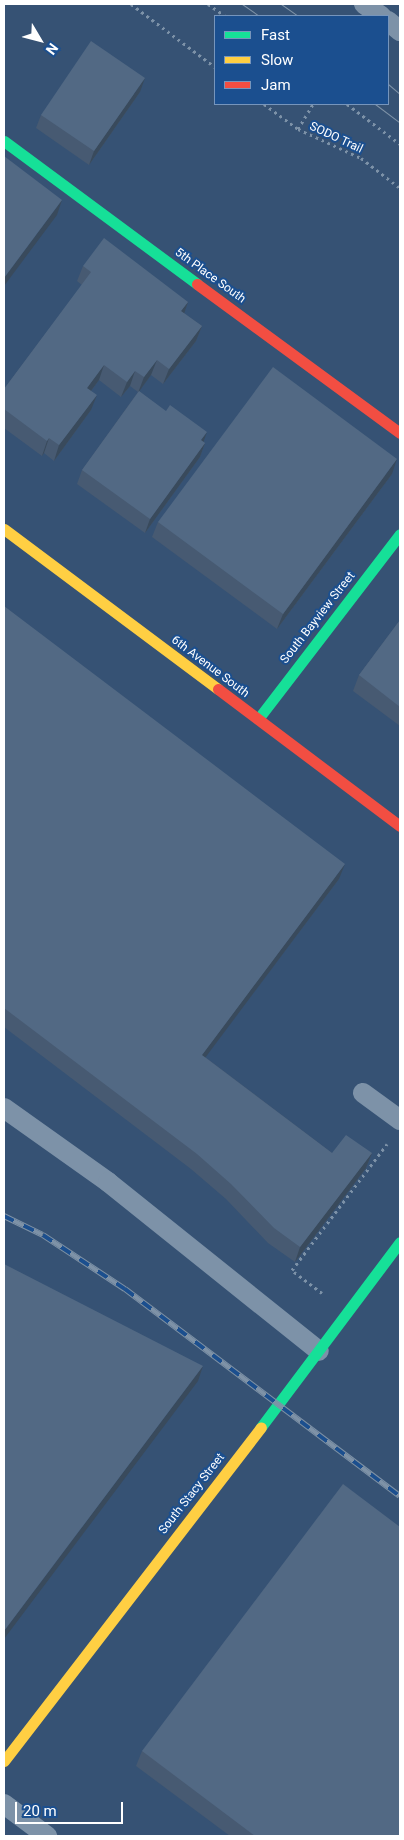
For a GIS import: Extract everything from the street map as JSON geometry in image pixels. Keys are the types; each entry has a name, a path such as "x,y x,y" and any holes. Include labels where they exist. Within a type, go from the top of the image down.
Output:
{"street":[{"name":"5th Place South","path":"4,141 400,433"},
{"name":"6th Avenue South","path":"4,529 400,826"},
{"name":"South Bayview Street","path":"258,719 400,534"},
{"name":"South Stacy Street","path":"4,1761 319,1351 400,1242"}],"lane":[{"path":"364,4 380,15"},
{"path":"389,23 400,31"},
{"path":"364,1093 396,1129"},
{"path":"4,1108 108,1182 319,1351"},
{"path":"4,1804 47,1836"}],"path":[{"path":"131,4 214,66"},
{"path":"208,4 224,15"},
{"name":"SODO Trail","path":"265,105 298,129 361,158 400,188"},
{"path":"298,129 312,105"},
{"path":"348,105 400,144"},
{"path":"322,1293 292,1270 396,1129"}],"building":[{"path":"91,41 145,78 94,151 41,115"},
{"path":"4,156 62,200 4,278"},
{"path":"104,238 188,302 181,311 202,326 169,369 157,360 144,377 135,371 127,382 104,365 87,388 97,395 59,445 49,438 47,441 4,409 4,389 91,272 83,266"},
{"path":"273,367 397,459 283,614 158,522"},
{"path":"139,391 166,411 170,405 207,432 201,440 205,443 150,519 82,470"},
{"path":"4,606 345,864 202,1055 332,1153 346,1135 372,1153 300,1247 274,1228 231,1184 197,1154 4,1008"},
{"path":"400,620 400,707 359,675"},
{"path":"4,1264 203,1366 4,1631"},
{"path":"343,1484 400,1527 400,1836 255,1836 142,1751"}],"tram line":[{"path":"242,4 258,15"},
{"path":"281,4 297,15"},
{"path":"389,85 400,94"},
{"path":"376,105 400,123"}],"railway":[{"path":"4,1216 43,1235 125,1289 400,1496"}],"traffic: fast":[{"path":"4,141 197,284"},
{"path":"258,719 400,534"},
{"path":"261,1427 400,1242"}],"traffic: slow":[{"path":"4,529 218,689"},
{"path":"4,1761 261,1427"}],"traffic: jam":[{"path":"197,284 400,433"},
{"path":"218,689 400,826"}]}
